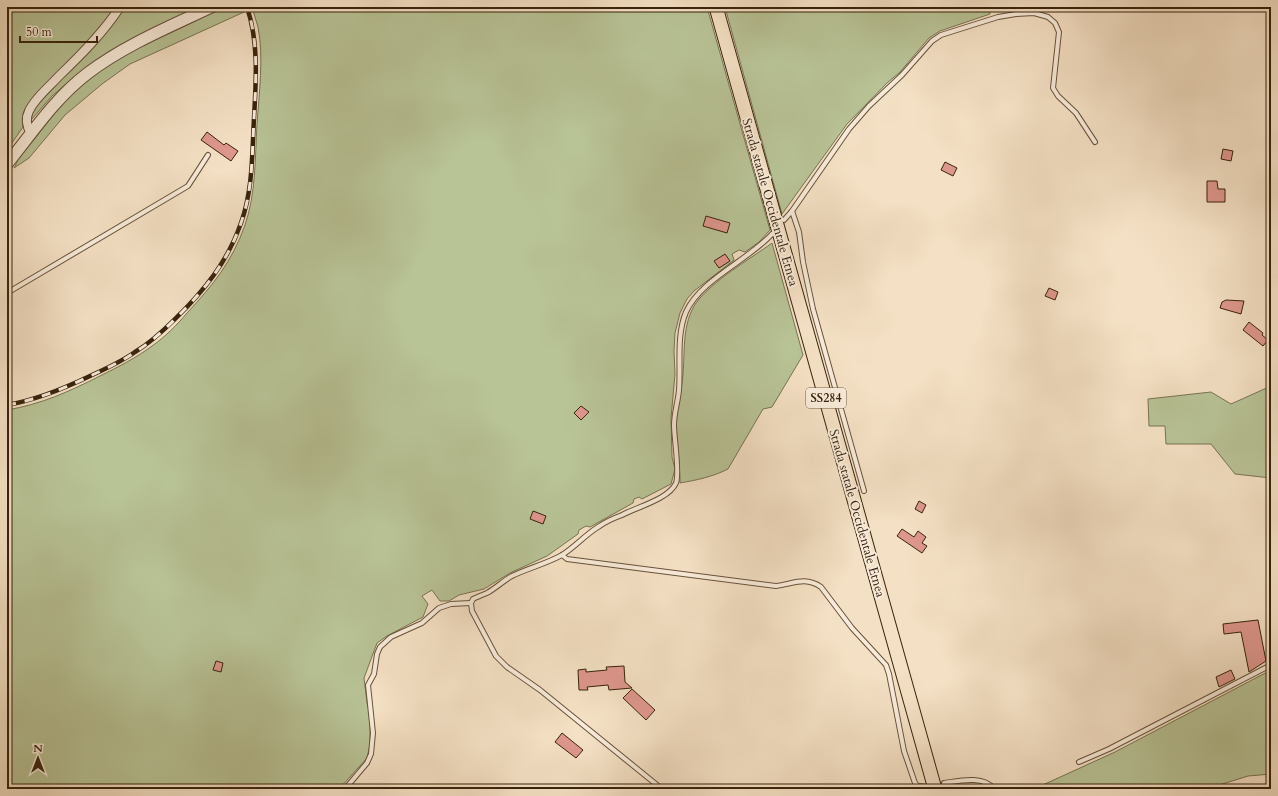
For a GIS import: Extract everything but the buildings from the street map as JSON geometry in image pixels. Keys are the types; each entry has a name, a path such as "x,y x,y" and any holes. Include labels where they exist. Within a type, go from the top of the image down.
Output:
{"main road":[{"name":"Strada statale Occidentale Etnea","path":"716,7 936,786"}],"street":[{"path":"31,134 26,125 28,112 35,101 86,49 120,7"},
{"path":"7,164 55,103 87,74 120,51 211,7"}],"lane":[{"path":"784,220 792,212 849,129 869,106 902,75 932,41 941,35 998,17 1034,13 1048,17 1055,23 1059,32 1053,88 1058,96 1076,113 1095,142"},
{"path":"7,293 188,186 208,155"},
{"path":"792,212 799,232 803,262 813,309 864,491"},
{"path":"662,789 496,656 472,611 471,603 473,598 487,593 512,576 562,555 599,526 625,513 649,504 672,488 676,482 677,469 674,413 679,386 680,338 682,324 687,311 694,299 705,287 764,242 773,233"},
{"path":"562,555 567,560 776,586 806,581 814,583 821,587 852,628 886,665 904,751 915,783 918,786 936,786 972,780 991,785 994,789"},
{"path":"345,789 367,763 370,754 373,733 368,685 376,668 377,654 380,647 391,637 422,623 440,608 451,604 471,603"},
{"path":"1079,762 1109,749 1271,665"}],"green space":[{"path":"7,7 117,7 84,45 34,98 25,112 23,127 7,150"},
{"path":"125,7 200,7 117,48 97,60 52,96 31,120 31,114 38,104 110,28"},
{"path":"226,7 242,7 244,12 130,64 102,84 65,115 29,158 14,168 18,160 74,90 105,67 142,46"},
{"path":"252,7 707,7 770,230 759,242 745,252 739,250 732,254 734,260 694,291 687,299 680,313 675,333 674,351 675,374 671,418 672,457 675,469 671,484 642,499 639,497 634,499 633,503 590,527 586,526 579,530 578,534 547,556 510,573 484,589 459,595 449,601 440,601 432,590 422,596 428,604 423,617 377,643 364,678 367,703 370,713 370,744 367,758 339,789 7,789 7,410 43,401 66,392 113,369 146,350 171,331 205,293 228,262 245,225 249,213 253,188 260,88 261,50 258,27"},
{"path":"725,7 989,7 990,14 940,31 929,38 900,72 887,83 847,124 782,214"},
{"path":"772,243 803,355 772,407 763,409 728,469 704,478 680,483 676,419 682,380 684,347 688,320 696,303 703,295 721,279"},
{"path":"1271,386 1271,478 1235,474 1211,444 1166,444 1165,426 1149,426 1148,399 1211,392 1231,404"},
{"path":"1271,670 1271,774 1248,776 1216,786 1197,789 1034,789 1115,752"}],"railway":[{"path":"7,405 49,394 113,365 141,348 161,332 196,298 222,263 236,237 245,210 250,185 256,62 251,21 247,7"}]}
